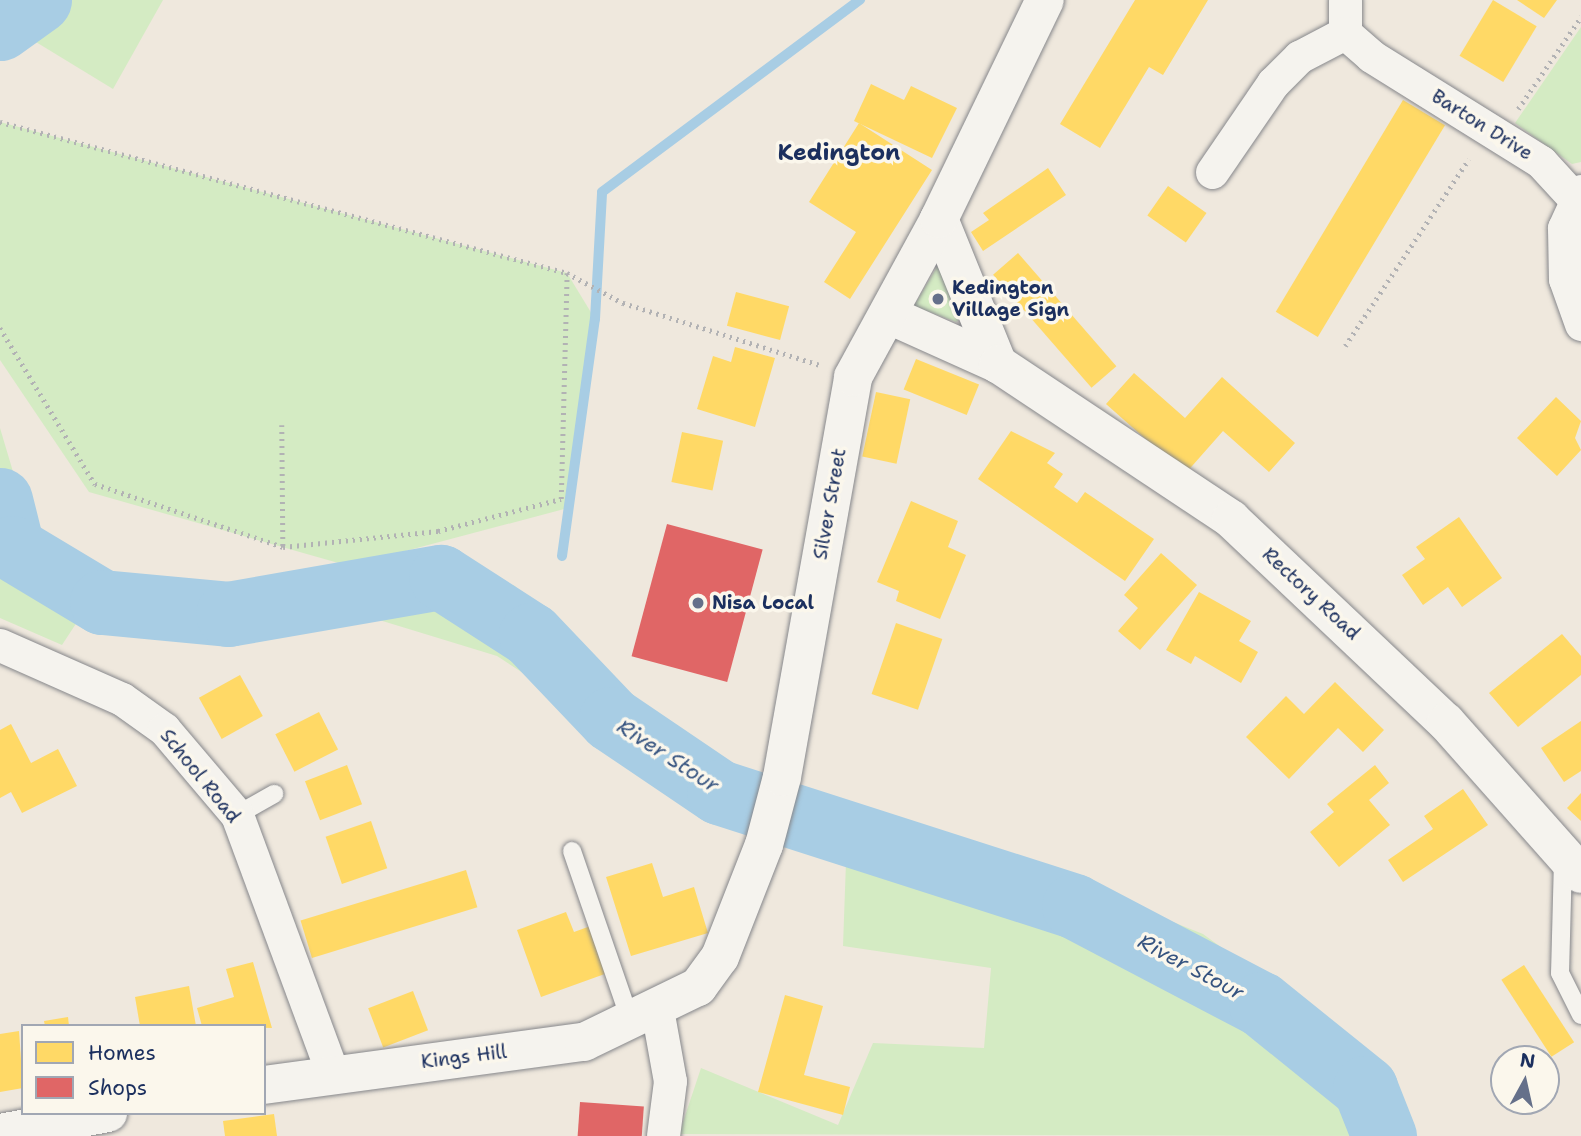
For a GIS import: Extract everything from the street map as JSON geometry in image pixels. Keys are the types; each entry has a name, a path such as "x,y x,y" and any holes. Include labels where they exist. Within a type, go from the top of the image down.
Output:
{"street":[{"name":"Silver Street","path":"644,1015 698,987 720,957 764,845 782,778 853,377 939,219 1045,0"},
{"path":"1212,172 1273,83 1299,57 1345,33 1345,0"},
{"name":"Barton Drive","path":"1345,33 1541,162 1578,195 1564,229 1565,279 1581,324"},
{"path":"939,219 998,365"},
{"name":"Rectory Road","path":"889,315 998,365 1231,519 1446,722 1572,864"},
{"name":"School Road","path":"0,645 122,699 164,729 237,815 332,1072"},
{"path":"644,1015 670,1081 663,1136"},
{"name":"Kings Hill","path":"266,1085 332,1072 584,1042 644,1015"},
{"path":"0,1133 97,1115"}],"lane":[{"path":"237,815 274,794"},
{"path":"572,851 644,1015"},
{"path":"1572,864 1560,973 1581,1015"}],"path":[{"path":"1345,346 1494,132 1581,17"},
{"path":"0,122 567,273 623,303 853,377"},
{"path":"0,328 95,484 283,547 438,531 561,499 567,273"},
{"path":"282,425 283,547"}],"green space":[{"path":"61,0 163,0 113,89 31,39"},
{"path":"1581,27 1581,162 1572,164 1515,123"},
{"path":"0,122 567,273 595,319 568,508 349,566 89,492 0,360"},
{"path":"938,265 960,319 956,322 914,306"},
{"path":"0,428 28,522 73,566 130,588 225,596 384,564 447,563 515,586 599,685 759,782 753,823 497,656 376,619 250,635 81,616 62,645 0,618"},
{"path":"795,792 830,811 1078,884 1203,934 1302,1006 1377,1094 1400,1136 679,1134 701,1068 838,1125 873,1043 984,1048 991,968 843,946 846,862 782,842"}],"building: Homes":[{"path":"1135,0 1208,0 1163,75 1149,67 1100,148 1060,124"},
{"path":"1493,0 1537,26 1503,82 1460,56"},
{"path":"1517,0 1557,0 1544,18"},
{"path":"871,84 904,100 911,86 957,108 932,158 854,121"},
{"path":"1403,100 1445,125 1318,337 1276,312"},
{"path":"859,123 932,170 850,299 824,282 856,232 809,202"},
{"path":"1048,168 1066,195 983,251 971,232 989,220 983,213"},
{"path":"1168,186 1207,213 1186,242 1147,215"},
{"path":"1018,253 1116,366 1092,388 993,275"},
{"path":"736,292 789,306 780,340 727,326"},
{"path":"735,347 775,358 755,427 697,409 713,356 731,362"},
{"path":"916,359 979,384 967,415 904,390"},
{"path":"1134,373 1185,418 1222,377 1295,443 1269,472 1223,431 1185,474 1106,404"},
{"path":"876,392 910,399 897,464 862,457"},
{"path":"1556,397 1581,421 1575,438 1581,450 1557,476 1517,438"},
{"path":"1011,431 1055,453 1047,463 1063,474 1054,487 1077,503 1085,492 1154,539 1125,581 978,479"},
{"path":"682,432 723,441 712,491 671,482"},
{"path":"911,501 958,521 948,547 966,555 940,619 896,601 899,591 877,582"},
{"path":"1459,517 1502,578 1462,607 1448,587 1423,605 1402,575 1425,559 1416,547"},
{"path":"1161,553 1197,585 1140,650 1118,631 1138,608 1124,595"},
{"path":"1199,592 1251,621 1239,641 1258,652 1241,683 1195,656 1191,664 1166,650"},
{"path":"896,623 942,639 918,710 872,694"},
{"path":"1562,634 1581,656 1581,675 1518,727 1489,693"},
{"path":"240,675 263,716 222,739 199,698"},
{"path":"1335,682 1384,730 1363,752 1338,728 1289,779 1246,737 1286,696 1304,714"},
{"path":"319,712 338,749 294,772 275,734"},
{"path":"1581,721 1581,771 1564,782 1541,748"},
{"path":"11,724 31,763 58,749 77,786 22,813 11,792 0,798 0,730"},
{"path":"347,765 362,804 320,820 305,781"},
{"path":"1375,765 1389,783 1369,800 1390,825 1339,867 1310,832 1334,812 1327,804"},
{"path":"1463,789 1488,825 1403,882 1388,860 1433,829 1424,816"},
{"path":"1581,793 1581,821 1567,808"},
{"path":"371,821 387,868 342,884 326,837"},
{"path":"652,863 663,897 694,887 708,933 631,956 606,877"},
{"path":"466,870 477,907 312,958 301,921"},
{"path":"566,912 574,932 596,924 613,971 541,997 517,930"},
{"path":"253,962 272,1028 266,1028 266,1024 201,1024 197,1008 234,997 226,969"},
{"path":"1524,965 1574,1042 1560,1051 1560,1045 1544,1045 1501,980"},
{"path":"189,986 196,1024 140,1024 135,997"},
{"path":"413,991 428,1030 383,1047 368,1008"},
{"path":"785,995 823,1006 804,1075 850,1087 843,1115 758,1092"},
{"path":"68,1017 69,1024 45,1024 44,1021"},
{"path":"19,1031 21,1088 0,1092 0,1034"},
{"path":"274,1114 277,1136 225,1136 223,1121"}],"building: Shops":[{"name":"Nisa Local","path":"667,524 763,550 727,682 632,656"},
{"path":"580,1102 644,1106 642,1136 578,1136"}],"waterway":[{"name":"River Stour","path":"0,28 39,0"},
{"path":"562,556 595,319 602,192 860,0"},
{"name":"River Stour","path":"0,500 12,548 102,602 228,614 441,577 531,635 611,719 719,792 1074,906 1261,1004 1365,1088 1384,1136"}],"place":[{"name":"Kedington Village Sign","path":"938,299"},
{"name":"Nisa Local","path":"698,603"}],"district":[{"name":"Kedington","path":"839,152"}]}
